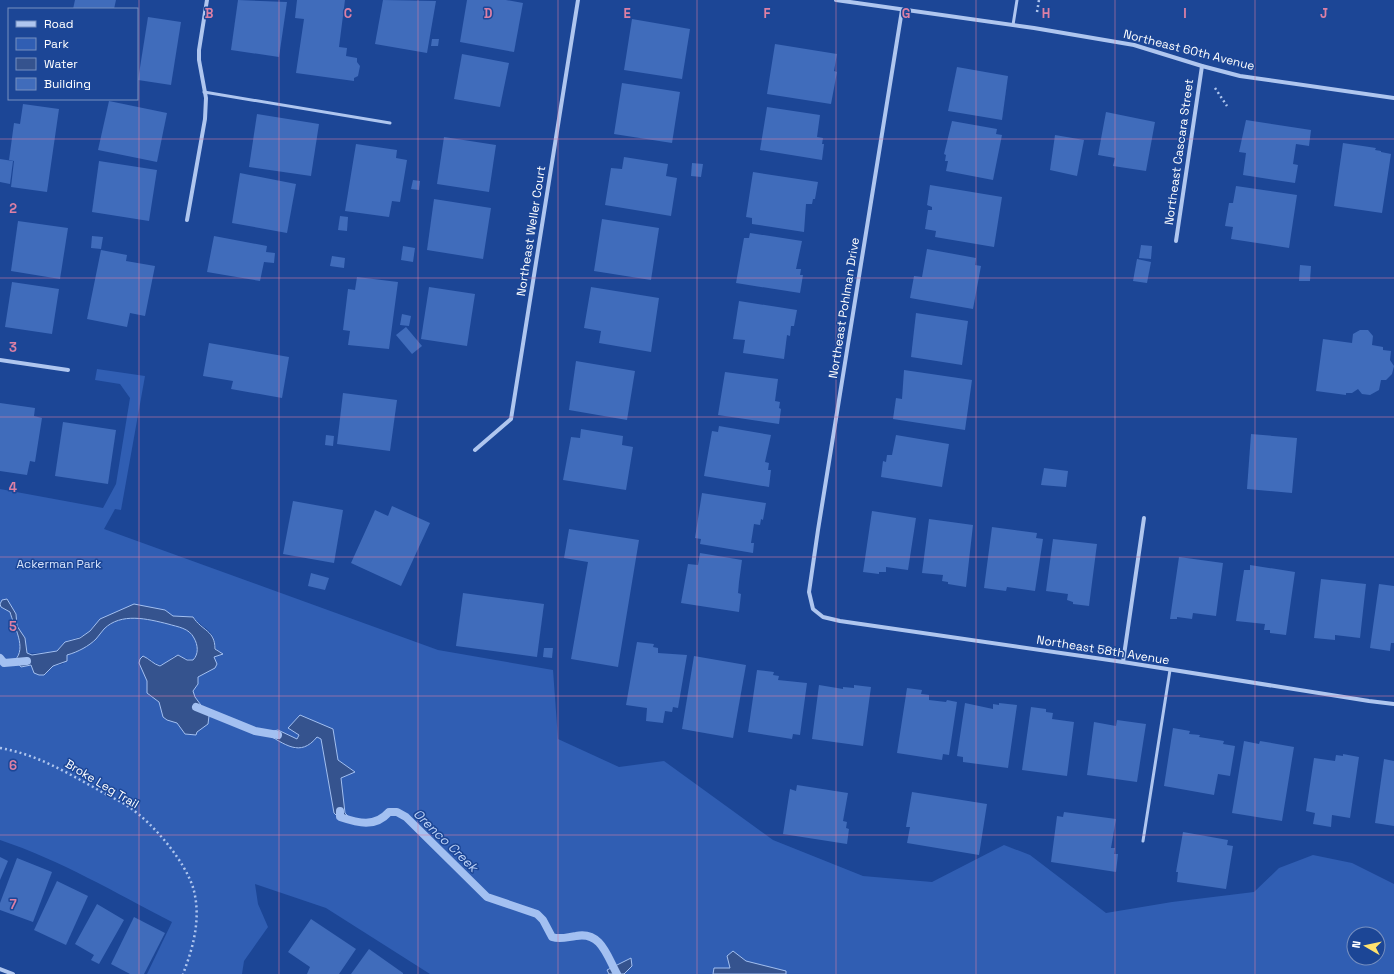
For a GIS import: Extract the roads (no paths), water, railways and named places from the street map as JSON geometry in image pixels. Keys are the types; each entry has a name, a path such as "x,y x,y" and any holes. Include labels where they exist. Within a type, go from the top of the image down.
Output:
{"street":[{"path":"187,220 205,119 206,98 199,50 207,0"},
{"name":"Northeast Weller Court","path":"475,450 511,420 578,0"},
{"name":"Northeast 60th Avenue","path":"836,0 1013,25 1134,45 1240,76 1394,98"},
{"name":"Northeast Pohlman Drive","path":"813,609 809,592 811,577 902,10"},
{"name":"Northeast Cascara Street","path":"1176,241 1202,66"},
{"path":"0,360 68,370"},
{"path":"1123,662 1144,518"},
{"name":"Northeast 58th Avenue","path":"813,609 823,617 840,621 1123,662 1394,704"},
{"path":"0,969 13,974"}],"lane":[{"path":"1013,25 1017,0"},
{"path":"204,92 390,123"},
{"path":"1142,841 1170,670"}],"water":[{"path":"7,599 16,614 17,626 25,638 27,653 32,655 57,651 65,642 80,638 90,631 100,619 134,604 165,610 173,616 193,617 213,638 215,649 223,654 214,657 217,664 215,668 198,677 198,684 193,691 195,697 209,716 208,724 197,732 196,735 185,734 177,723 163,717 159,702 147,693 147,681 139,663 143,656 160,666 178,655 187,660 193,660 197,652 196,644 192,635 186,630 152,620 135,618 118,620 104,629 96,639 87,646 67,655 67,661 53,666 44,675 39,675 34,673 31,665 21,667 15,660 20,650 20,643 10,612 1,607 0,604 2,600"},
{"path":"300,715 333,729 338,760 355,772 341,778 345,813 348,816 341,820 334,813 321,739 317,737 305,747 298,748 286,745 265,733 278,730 297,739 299,735 288,728"},
{"path":"733,951 746,961 786,971 786,974 713,974 714,968 730,968 727,956"},
{"path":"631,958 632,966 624,974 609,974 607,970"}],"waterway":[{"name":"Orenco Creek","path":"0,658 4,663 27,661"},
{"name":"Orenco Creek","path":"196,707 255,731 278,735"},
{"name":"Orenco Creek","path":"340,811 340,817 366,823 378,820 389,812 397,812 406,817 487,897 537,914 543,920 552,937 561,938 585,935 592,937 602,946 617,974"}],"park label":[{"name":"Ackerman Park","path":"59,564"}]}
